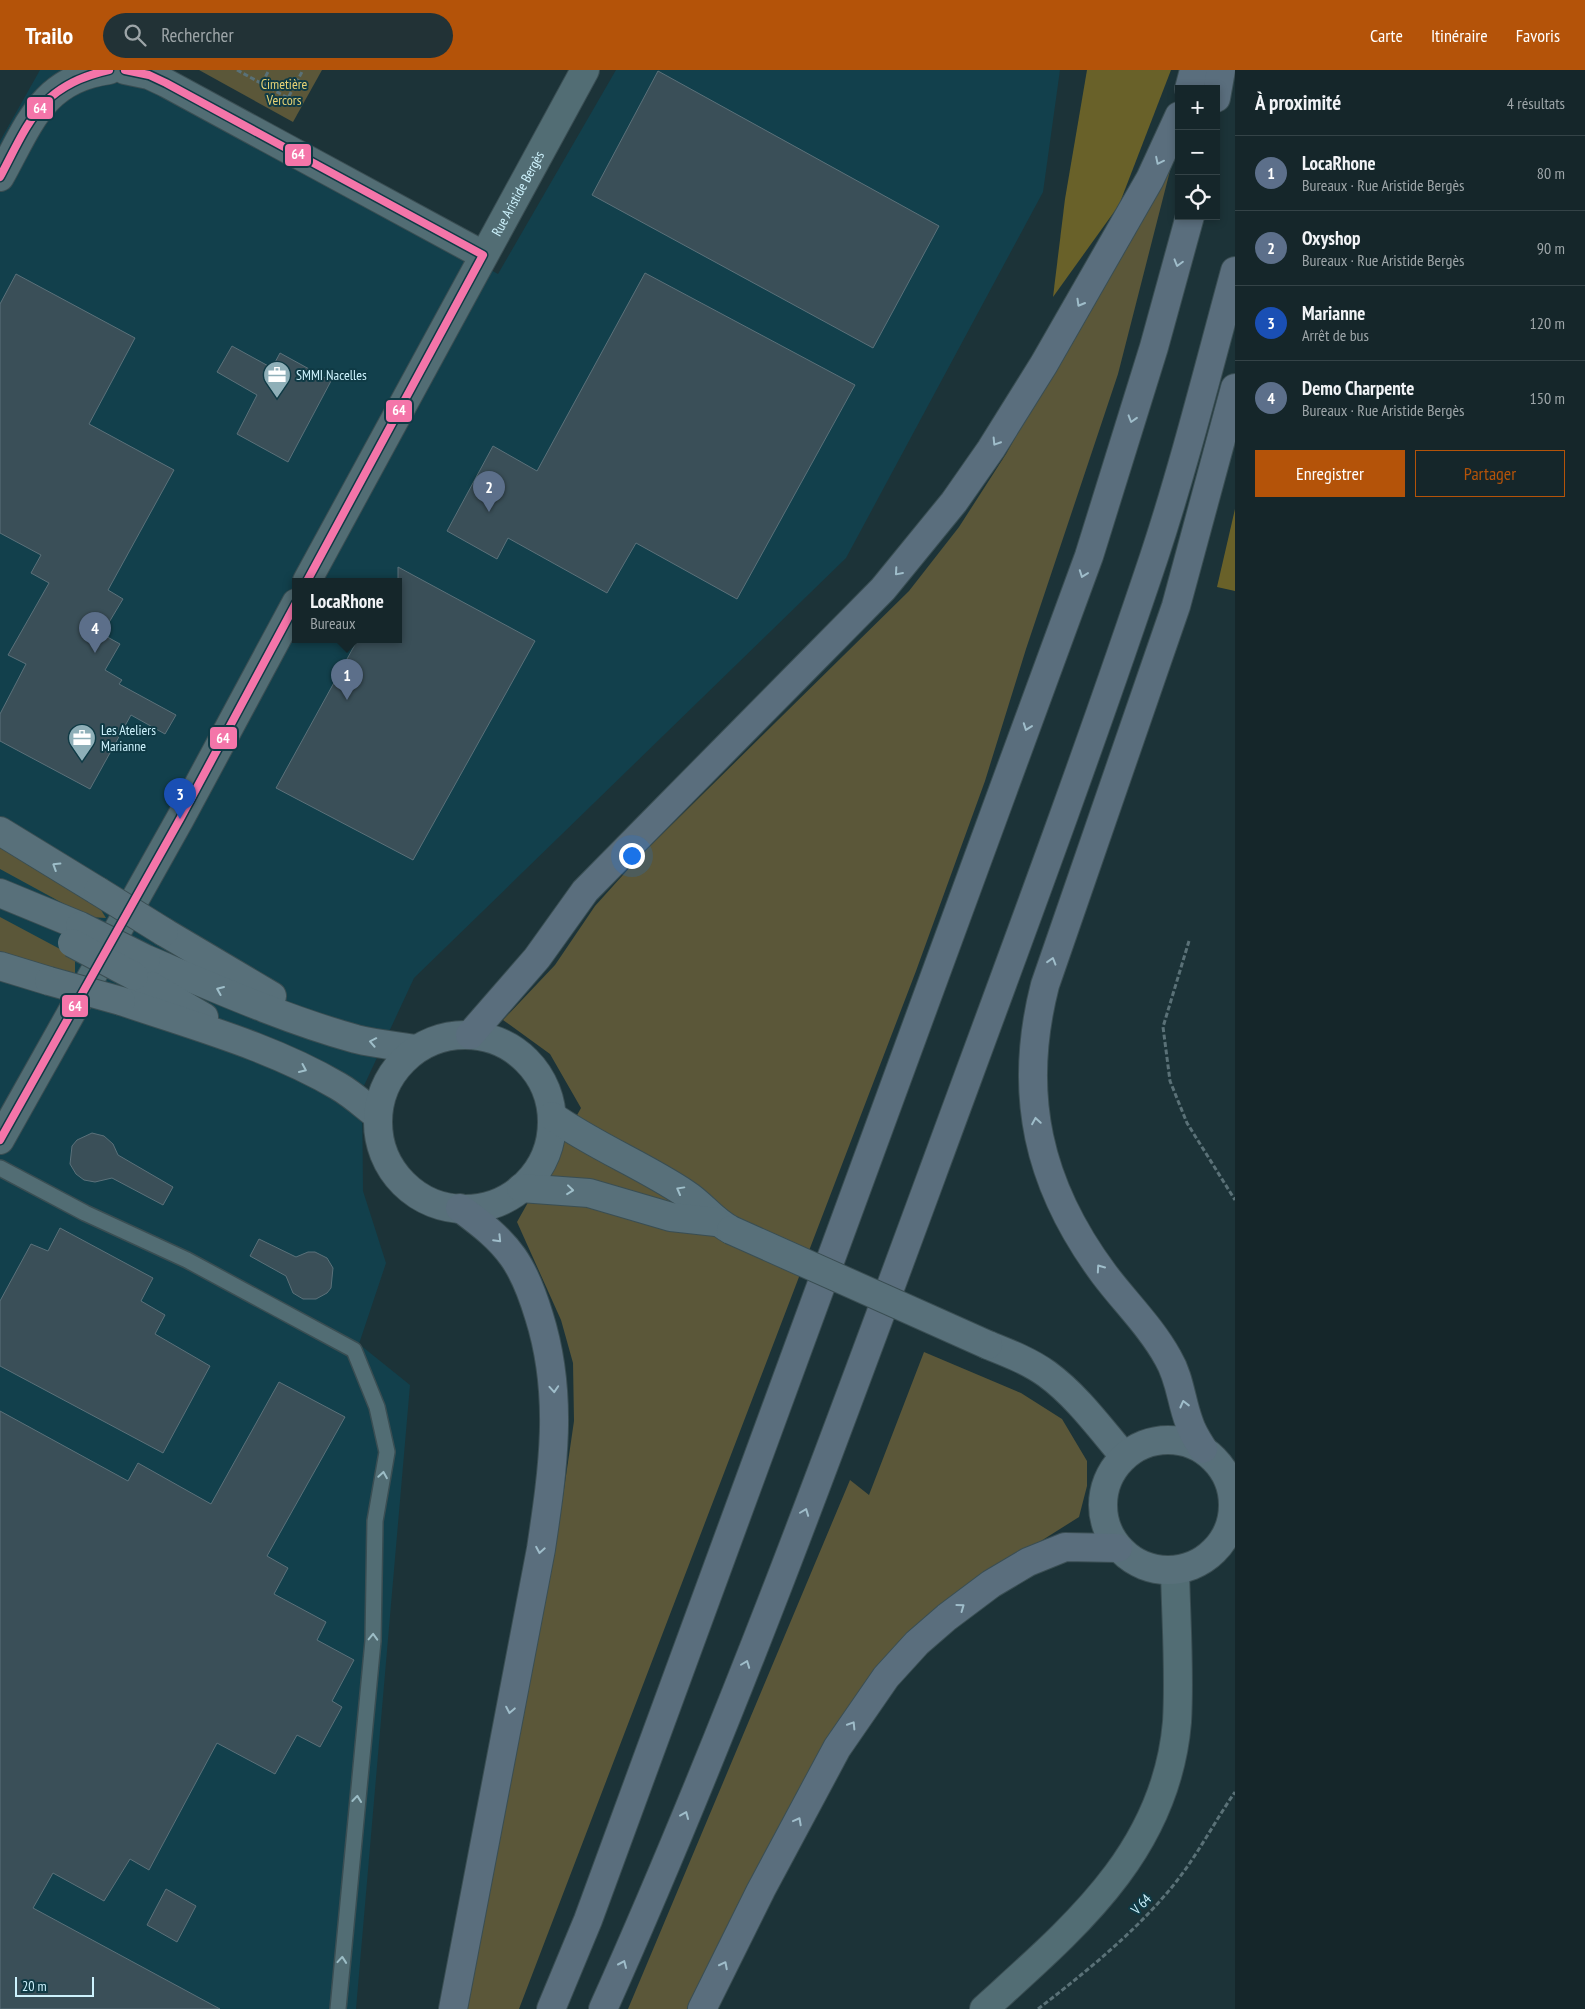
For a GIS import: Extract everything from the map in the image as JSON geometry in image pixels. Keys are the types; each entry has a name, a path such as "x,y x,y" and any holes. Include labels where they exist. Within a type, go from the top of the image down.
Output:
{"highway":[{"path":"1190,85 1194,70"},
{"path":"1218,85 1221,70"},
{"path":"470,1035 537,958 585,891 883,589 938,524 991,449 1044,364 1150,179 1175,125"},
{"path":"551,2009 592,1910 1089,556 1152,356 1189,220"},
{"path":"603,2009 705,1768 841,1421 975,1057 1154,555 1198,406 1235,270"},
{"path":"1202,1449 1189,1423 1179,1381 1168,1358 1153,1335 1104,1274 1062,1208 1041,1148 1034,1104 1032,1059 1038,1014 1045,985 1176,606 1235,388"},
{"path":"453,2009 541,1549 551,1484 555,1436 552,1364 535,1302 514,1258 494,1235 460,1208"},
{"path":"702,2009 837,1748 886,1677 917,1643 947,1617 992,1584 1028,1562 1064,1547 1118,1548"}],"main road":[{"path":"0,831 164,932 331,1031"},
{"path":"0,894 140,967 259,1049"},
{"path":"0,966 121,1001 259,1049 339,1086 378,1116"},
{"path":"140,967 231,994 331,1031 358,1039 416,1049"},
{"path":"470,1035 500,1042 526,1060 544,1086 552,1116 552,1130 545,1156 535,1173 522,1188 493,1204 460,1208 431,1202 405,1185 387,1160 378,1131 378,1116 383,1090 389,1078 416,1049 442,1038 470,1035"},
{"path":"552,1116 578,1135 688,1194 724,1226"},
{"path":"522,1188 589,1193 671,1217 724,1226 1029,1363 1047,1374 1086,1410 1124,1456"},
{"path":"1162,1440 1183,1442 1202,1449 1213,1458 1229,1480 1233,1493 1232,1520 1221,1545 1200,1563 1175,1570 1159,1570 1144,1566 1130,1558 1118,1548 1109,1534 1104,1518 1103,1501 1106,1484 1113,1469 1124,1456 1148,1443 1162,1440"}],"street":[{"path":"0,177 30,122 53,92 76,77 108,70"},
{"path":"125,70 149,75 166,83 483,255"},
{"name":"Rue Aristide Bergès","path":"310,578 483,255 585,70"},
{"path":"0,1140 180,819 292,610"},
{"path":"984,2009 1079,1922 1133,1854 1149,1822 1164,1787 1177,1722 1175,1570"}],"lane":[{"path":"0,1168 85,1213 187,1260 354,1350 377,1407 387,1452 375,1521 373,1641 338,2009"}],"path":[{"path":"238,70 288,98 303,70"},
{"path":"262,84 269,70"},
{"path":"1189,941 1163,1027 1170,1081 1187,1123 1235,1200"},
{"name":"V 64","path":"1038,2009 1096,1964 1150,1911 1176,1881 1235,1792"}],"shaded area":[{"path":"40,70 129,70 498,274 616,70 1060,70 1043,192 846,558 414,978 362,1090 363,1191 386,1263 359,1344 410,1385 356,2009 0,2009 0,141"},
{"path":"1087,70 1171,70 1119,205 1053,297 1065,199"},
{"path":"1235,509 1235,591 1217,587"}],"green space":[{"name":"Cimetière Vercors","path":"199,70 322,70 293,122"},
{"path":"1173,159 1118,374 1026,649 985,781 916,971 519,2009 462,2009 556,1544 574,1421 573,1363 561,1320 517,1222 581,1108 550,1054 503,1020 555,965 595,906 640,856 909,591 959,527 1006,454"},
{"path":"0,842 96,902 106,918 88,917 0,869"},
{"path":"0,917 75,957 75,976 0,953"},
{"path":"924,1352 1021,1393 1062,1419 1087,1461 1087,1486 1079,1517 1033,1546 882,1661 689,2009 628,2009 850,1480 869,1495"}],"building":[{"path":"658,71 939,226 873,348 592,195"},
{"path":"645,273 855,385 737,599 636,543 607,593 508,538 497,559 447,531 493,446 537,471"},
{"path":"16,274 135,338 89,424 174,470 108,590 123,599 102,634 120,644 105,670 122,680 119,684 176,715 165,734 131,715 90,789 0,741 0,714 26,664 8,655 49,583 31,573 41,555 0,533 0,304"},
{"path":"232,346 272,368 280,353 331,381 288,462 237,434 257,395 217,372"},
{"path":"398,567 535,641 413,860 276,788 356,643 402,643 402,578 398,578"},
{"path":"92,1133 104,1136 113,1144 118,1155 173,1187 163,1205 112,1178 95,1182 84,1180 76,1174 70,1164 72,1146 77,1140"},
{"path":"60,1228 153,1278 141,1301 165,1315 155,1334 210,1366 163,1453 0,1366 0,1301 31,1244 48,1251"},
{"path":"259,1239 296,1257 308,1252 315,1252 327,1258 333,1268 331,1288 327,1293 316,1299 303,1299 293,1293 286,1276 250,1256"},
{"path":"279,1382 345,1417 267,1556 288,1568 274,1594 326,1622 317,1640 354,1660 332,1701 342,1707 320,1747 297,1735 275,1774 217,1743 149,1870 130,1859 104,1901 53,1873 33,1908 220,2009 0,2009 0,1411 128,1481 138,1463 211,1504"},
{"path":"166,1889 196,1906 177,1942 147,1925"}],"transit line":[{"name":"64","path":"0,177 30,122 53,95 68,85 109,70"},
{"name":"64","path":"125,70 149,75 166,83 483,255 309,578"},
{"name":"64","path":"0,1140 180,819 292,610"}],"place":[{"name":"SMMI Nacelles","path":"277,399"},
{"name":"Oxyshop","path":"489,512"},
{"name":"Demo Charpente","path":"95,653"},
{"name":"LocaRhone","path":"347,700"},
{"name":"Les Ateliers Marianne","path":"82,762"},
{"name":"Marianne","path":"180,819"}]}
